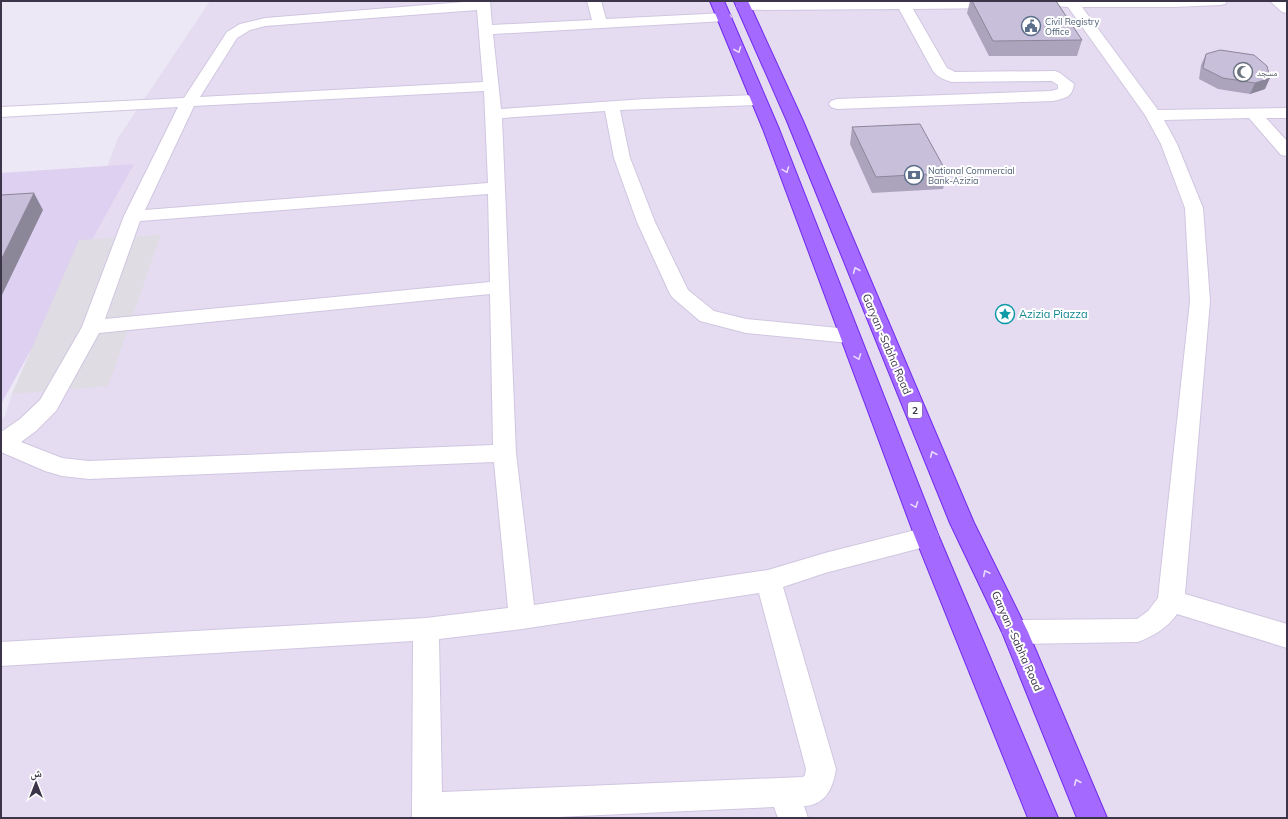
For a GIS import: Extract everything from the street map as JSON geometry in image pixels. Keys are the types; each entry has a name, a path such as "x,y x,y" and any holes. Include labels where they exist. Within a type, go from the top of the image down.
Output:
{"highway":[{"name":"Garyan -Sabha Road","path":"742,4 798,129 962,523 1015,632 1092,818"},
{"path":"721,9 771,129 927,537 1043,818"}],"street":[{"path":"594,1 600,24"},
{"path":"1049,3 1174,3 1220,1"},
{"path":"1277,1 1287,9"},
{"path":"1015,632 1138,630 1150,626 1159,618 1171,601 1200,301 1194,208 1169,144 1153,114 1072,2"},
{"path":"1,443 28,425 48,405 92,327 133,216 188,103 232,35 245,27 265,22 483,3 494,114 505,453 522,618"},
{"path":"742,4 904,5 1011,3"},
{"path":"837,104 1053,96 1065,92 1066,84 1055,76 952,77 941,71 904,5"},
{"path":"486,30 600,24 721,9"},
{"path":"1,112 492,86"},
{"path":"494,114 612,108 645,104 758,100"},
{"path":"612,108 622,158 646,222 680,294 707,316 746,326 849,336"},
{"path":"1153,114 1287,113"},
{"path":"1254,114 1287,151"},
{"path":"133,216 497,188"},
{"path":"92,327 500,287"},
{"path":"1,443 56,465 89,470 505,453"},
{"path":"1,654 426,629 522,618 768,581 825,563 927,537"},
{"path":"426,629 428,813 788,805 819,783 821,769 768,581"},
{"path":"1171,601 1287,636"}],"shaded area":[{"path":"210,1 1287,1 1287,818 1,818 1,419 5,416 12,394 79,240 118,138"},
{"path":"134,164 1,404 1,173"},
{"path":"161,235 108,386 12,394 79,240"}],"building":[{"path":"972,1 1056,1 1082,40 993,41"},
{"path":"1220,50 1254,55 1267,66 1270,78 1255,83 1223,78 1203,68 1206,54"},
{"path":"920,124 947,173 876,177 852,127"},
{"path":"34,193 1,260 1,195"}],"place":[{"name":"Civil Registry Office","path":"1031,26"},
{"name":"مسجد","path":"1243,72"},
{"name":"National Commercial Bank-Azizia","path":"914,175"},
{"name":"Azizia Piazza","path":"1005,314"}]}
